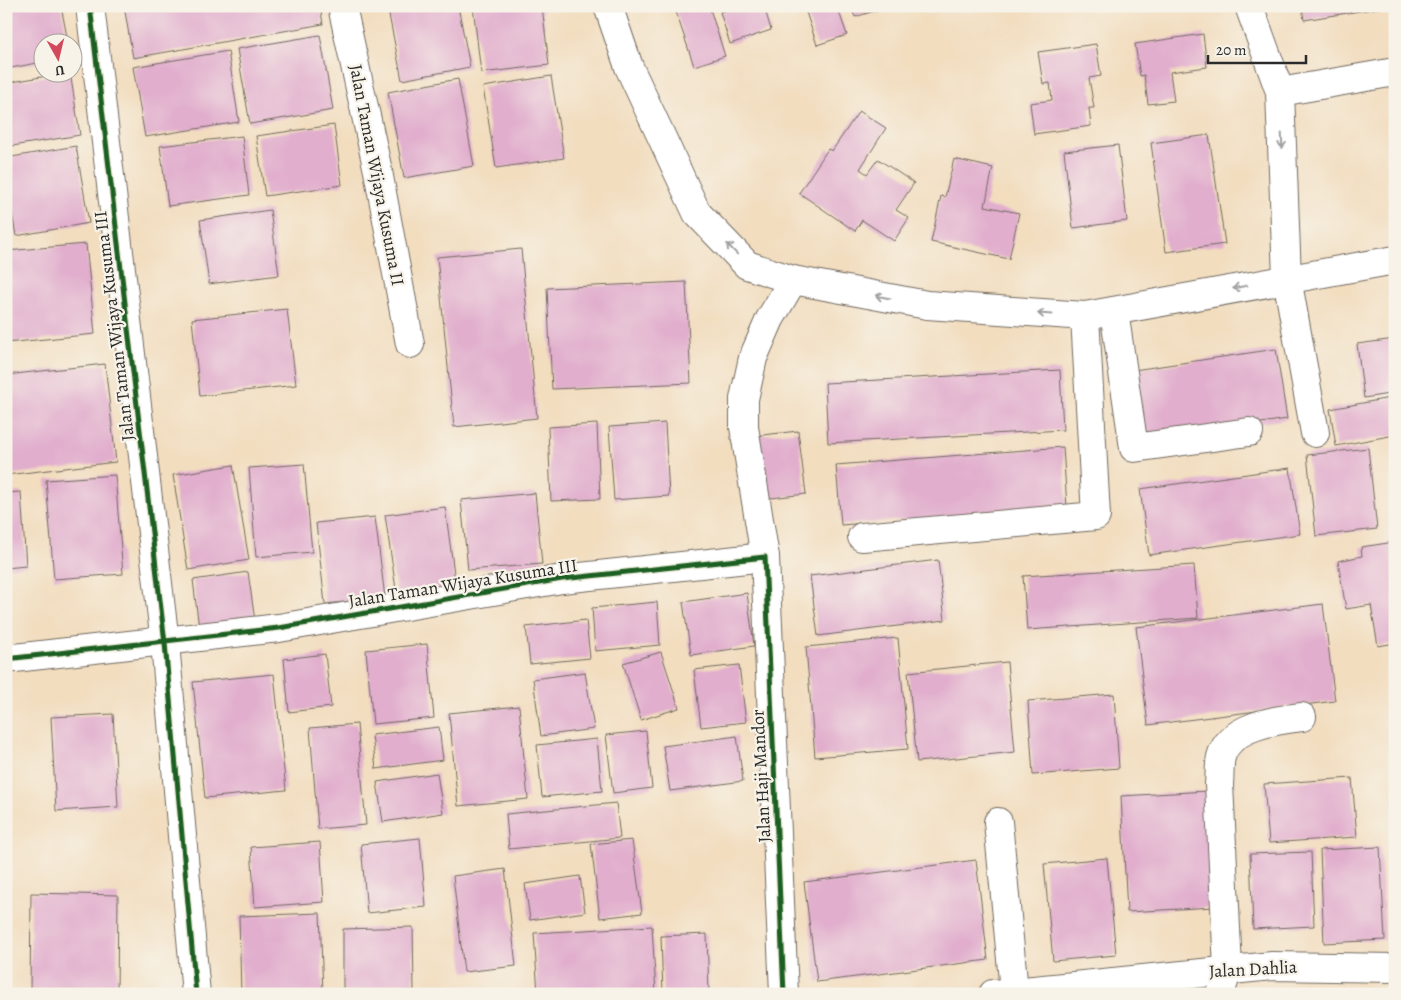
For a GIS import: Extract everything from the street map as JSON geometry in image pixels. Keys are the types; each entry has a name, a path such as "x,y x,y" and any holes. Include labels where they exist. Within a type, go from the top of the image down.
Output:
{"street":[{"name":"Jalan Taman Wijaya Kusuma III","path":"90,6 165,643 196,994"},
{"name":"Jalan Taman Wijaya Kusuma II","path":"342,6 378,171 410,344"},
{"path":"608,6 629,66 697,213 747,265 793,280 927,305 1086,316 1395,260"},
{"path":"1249,6 1280,92 1288,278 1315,433"},
{"path":"1280,92 1395,72"},
{"name":"Jalan Haji Mandor","path":"784,994 765,557 744,427 744,399 753,358 770,319 793,280"},
{"path":"1114,311 1134,448 1249,432"},
{"path":"862,537 1096,516 1086,316"},
{"name":"Jalan Taman Wijaya Kusuma III","path":"165,643 279,628 562,579 765,557"},
{"path":"6,659 165,643"},
{"path":"1224,981 1219,784 1222,755 1229,742 1246,730 1279,720 1302,717"},
{"path":"998,822 1003,992"},
{"name":"Jalan Dahlia","path":"1003,992 1224,981 1272,966 1395,968"}],"building":[{"path":"6,6 61,6 66,32 32,32 32,64 6,69"},
{"path":"124,6 320,6 323,24 133,58"},
{"path":"410,6 458,6 470,67 402,80 388,10"},
{"path":"473,6 542,6 549,65 481,73"},
{"path":"693,6 709,6 725,56 694,66 676,12"},
{"path":"740,6 764,6 771,30 730,44 720,12"},
{"path":"804,6 837,6 847,35 817,45"},
{"path":"843,6 887,7 855,17 852,10 845,12"},
{"path":"1302,6 1385,6 1385,7 1304,20"},
{"path":"1203,34 1207,67 1170,72 1174,101 1148,104 1144,75 1140,76 1135,44"},
{"path":"320,35 333,110 250,124 237,49"},
{"path":"1096,44 1101,76 1089,78 1094,108 1089,108 1091,126 1034,134 1030,103 1052,100 1050,83 1043,84 1038,52"},
{"path":"228,51 239,122 145,137 133,67"},
{"path":"551,76 564,158 496,168 483,87"},
{"path":"32,79 32,82 72,82 80,135 6,147 6,83"},
{"path":"458,79 474,166 404,178 388,92"},
{"path":"859,111 886,128 860,169 867,174 878,159 914,183 896,210 909,218 894,241 862,220 855,231 799,193 828,149 832,151"},
{"path":"334,125 342,185 265,196 256,136"},
{"path":"1209,135 1225,244 1166,252 1151,143"},
{"path":"242,136 249,195 168,206 160,146"},
{"path":"1118,145 1127,221 1073,228 1064,151"},
{"path":"76,146 89,223 16,236 6,179 6,158"},
{"path":"954,159 993,168 985,206 1019,213 1009,259 931,242 941,196 945,197"},
{"path":"270,210 279,275 209,284 200,220"},
{"path":"86,244 95,334 6,343 6,251"},
{"path":"521,249 537,418 454,427 437,257"},
{"path":"686,282 691,383 552,389 547,288"},
{"path":"287,309 296,385 200,396 192,319"},
{"path":"1395,339 1395,393 1364,398 1357,344"},
{"path":"1276,349 1287,419 1145,441 1134,370"},
{"path":"105,364 116,462 6,475 6,375"},
{"path":"1060,370 1063,430 828,443 825,383"},
{"path":"1395,397 1395,435 1336,446 1330,409"},
{"path":"665,423 669,496 614,500 609,427"},
{"path":"597,424 600,499 551,501 548,427"},
{"path":"798,431 806,494 762,499 754,436"},
{"path":"1063,447 1067,507 841,525 836,465"},
{"path":"1368,448 1377,529 1316,536 1307,455"},
{"path":"304,464 312,552 256,557 249,468"},
{"path":"233,465 249,560 188,570 173,475"},
{"path":"1290,468 1300,534 1149,555 1140,489"},
{"path":"115,475 123,574 54,579 46,480"},
{"path":"21,492 26,566 6,568 6,493"},
{"path":"535,493 542,564 468,570 461,500"},
{"path":"445,507 456,588 397,596 385,515"},
{"path":"375,517 385,598 325,604 316,523"},
{"path":"1395,542 1395,643 1378,646 1371,605 1346,609 1338,561 1362,556 1361,547"},
{"path":"938,560 945,620 818,636 810,576"},
{"path":"1194,565 1198,618 1027,630 1023,576"},
{"path":"248,572 256,628 200,636 193,580"},
{"path":"747,593 754,646 691,655 683,602"},
{"path":"657,602 660,645 595,651 592,608"},
{"path":"1323,604 1335,701 1148,725 1136,627"},
{"path":"586,620 590,658 530,664 526,627"},
{"path":"898,638 908,749 815,757 806,647"},
{"path":"427,644 434,718 373,724 366,650"},
{"path":"661,652 679,708 641,720 623,663"},
{"path":"325,654 331,707 289,712 284,659"},
{"path":"1007,662 1015,752 917,762 908,672"},
{"path":"739,665 746,722 701,727 694,670"},
{"path":"585,672 594,729 541,736 533,679"},
{"path":"274,674 286,790 205,798 193,682"},
{"path":"1114,694 1119,768 1033,775 1028,701"},
{"path":"519,706 528,799 458,806 449,713"},
{"path":"113,714 118,807 56,811 51,717"},
{"path":"357,724 366,825 318,829 310,728"},
{"path":"439,727 443,760 376,769 372,735"},
{"path":"646,731 652,788 613,793 606,735"},
{"path":"737,736 743,781 670,791 663,746"},
{"path":"597,739 602,791 542,797 537,745"},
{"path":"437,773 443,813 383,822 377,782"},
{"path":"1352,778 1357,837 1269,843 1264,784"},
{"path":"1207,791 1214,907 1127,912 1121,796"},
{"path":"616,803 620,838 509,849 506,814"},
{"path":"420,838 426,907 367,913 361,844"},
{"path":"632,840 642,913 600,918 591,844"},
{"path":"320,842 324,902 255,907 251,847"},
{"path":"1380,847 1385,940 1324,943 1320,850"},
{"path":"1311,852 1314,926 1253,929 1250,854"},
{"path":"1107,858 1116,955 1053,961 1044,864"},
{"path":"976,860 988,960 817,982 804,882"},
{"path":"505,869 516,966 464,972 453,876"},
{"path":"580,876 585,912 530,920 525,884"},
{"path":"31,893 118,895 117,994 30,994"},
{"path":"320,913 323,994 241,994 239,916"},
{"path":"652,926 656,994 538,994 534,933"},
{"path":"413,927 414,991 343,992 343,929"},
{"path":"707,934 709,994 663,994 661,936"}],"cycle path":[{"path":"90,6 165,643 196,994"},
{"path":"6,659 279,628 562,579 765,557 784,994"}]}
